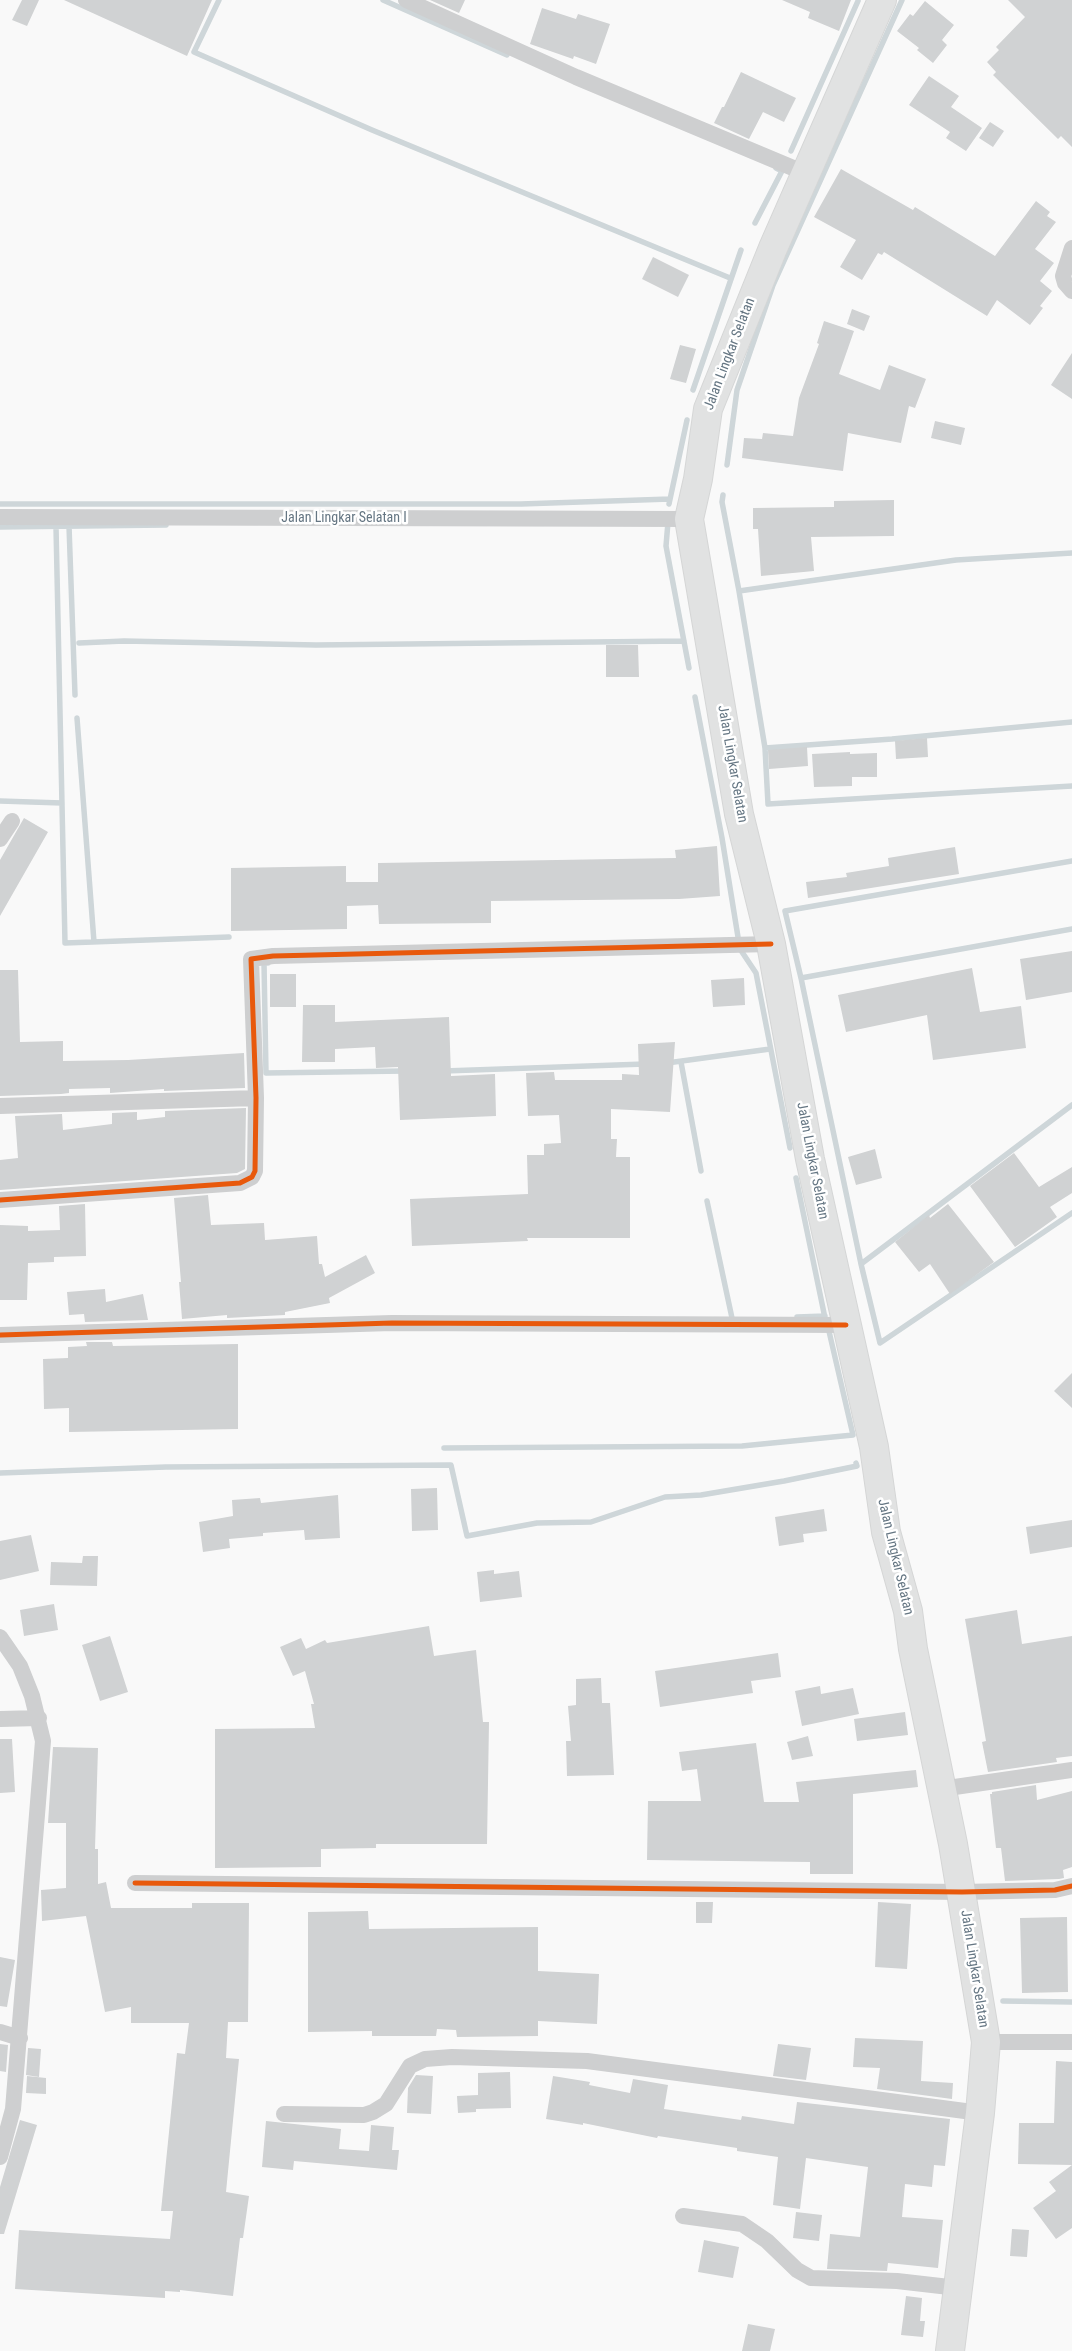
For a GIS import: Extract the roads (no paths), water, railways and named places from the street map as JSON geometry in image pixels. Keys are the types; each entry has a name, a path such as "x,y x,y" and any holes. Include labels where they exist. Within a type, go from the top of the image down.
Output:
{"highway":[{"name":"Jalan Lingkar Selatan","path":"882,0 804,173 708,409 698,479 688,519 739,814 771,944 810,1159 874,1447 886,1532 908,1611 912,1649 962,1892 986,2042 980,2113 950,2351"}],"street":[{"path":"406,0 576,78 804,173"},
{"path":"1072,248 1063,276 1065,283 1072,291"},
{"name":"Jalan Lingkar Selatan I","path":"0,518 688,519"},
{"path":"1,838 12,821"},
{"path":"0,1200 248,1181 255,1171 256,1098 251,958 771,944"},
{"path":"0,1106 256,1098"},
{"path":"0,1335 392,1323 846,1325"},
{"path":"0,1637 20,1666 39,1718 43,1741 13,2109 1,2149"},
{"path":"0,1719 39,1718"},
{"path":"941,1789 1072,1770"},
{"path":"135,1884 962,1892 1055,1890 1072,1886"},
{"path":"0,2032 20,2038"},
{"path":"986,2042 1072,2042"},
{"path":"284,2114 364,2115 373,2112 386,2104 410,2066 426,2058 452,2057 587,2061 980,2113"},
{"path":"683,2216 742,2224 767,2241 797,2270 811,2278 896,2281 958,2288"}],"waterway":[{"path":"219,0 194,52 372,130 730,278"},
{"path":"383,0 507,55"},
{"path":"727,465 737,390 773,285 902,0"},
{"path":"791,151 858,1"},
{"path":"755,223 782,171 776,168"},
{"path":"693,390 741,250"},
{"path":"669,504 687,420"},
{"path":"723,495 722,502 739,591"},
{"path":"0,504 521,504 670,499"},
{"path":"668,522 666,546 689,668"},
{"path":"0,527 166,525"},
{"path":"69,526 75,695"},
{"path":"56,527 65,943 229,937"},
{"path":"1072,553 956,560 739,591 765,748 892,739 1072,722"},
{"path":"79,643 124,641 316,645 684,641"},
{"path":"695,697 722,838 738,937"},
{"path":"77,718 94,942"},
{"path":"765,748 768,804 1072,786"},
{"path":"0,801 62,803"},
{"path":"801,978 785,911 1072,861"},
{"path":"1072,929 801,978 861,1264 1072,1105"},
{"path":"740,949 756,973 790,1148"},
{"path":"268,963 264,963 266,1073 405,1071"},
{"path":"667,1063 770,1049"},
{"path":"681,1062 701,1171"},
{"path":"444,1071 645,1064"},
{"path":"796,1178 825,1318"},
{"path":"707,1201 732,1318"},
{"path":"861,1264 880,1343 1072,1213"},
{"path":"797,1317 825,1316"},
{"path":"444,1448 742,1446 853,1435 828,1327"},
{"path":"0,1473 166,1467 451,1465 467,1536 537,1523 591,1522 665,1497 701,1495 784,1481 857,1466 856,1463"},
{"path":"1003,2001 1072,2002"}]}
